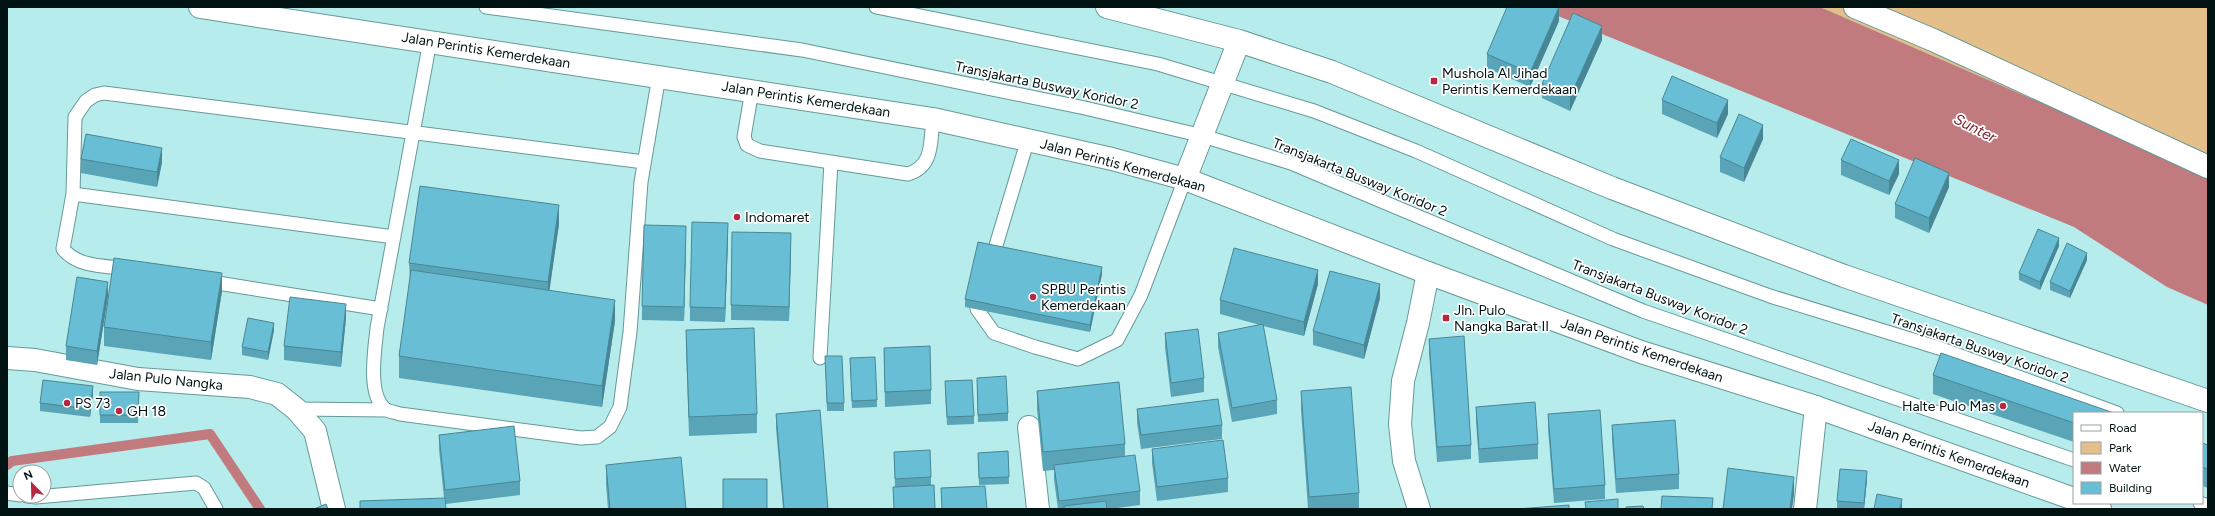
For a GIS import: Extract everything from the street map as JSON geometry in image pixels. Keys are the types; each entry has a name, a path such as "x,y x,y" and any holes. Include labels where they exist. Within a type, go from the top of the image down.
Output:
{"main road":[{"name":"Jalan Perintis Kemerdekaan","path":"200,7 752,90 933,119 1028,139 1185,179 1428,273 1640,352 1816,407 2073,502"},
{"path":"1107,7 1239,40 1332,72 1612,188 1844,276 2208,401"},
{"path":"1855,7 1933,40 2208,167"},
{"path":"1185,179 1203,136 1221,82 1239,40"},
{"path":"1420,509 1404,461 1400,424 1403,381 1418,323 1428,273"},
{"name":"Jalan Pulo Nangka","path":"7,358 35,360 138,379 250,387 277,394 296,409 315,431 334,509"},
{"path":"1805,509 1816,407"},
{"path":"1029,428 1038,509"},
{"name":"Jalan Perintis Kemerdekaan","path":"2081,504 2100,509"}],"lane":[{"name":"Transjakarta Busway Koridor 2","path":"486,7 802,50 1085,108 1203,136 1291,163 1643,311 2073,460"},
{"name":"Transjakarta Busway Koridor 2","path":"876,7 1158,64 1314,111 1416,151 1613,239 1770,296 1939,348 2114,412"},
{"path":"387,410 379,403 374,391 374,354 430,41"},
{"path":"296,409 387,410 400,414 581,438 597,437 610,428 620,407 630,332 641,182 659,76"},
{"path":"752,90 744,137 747,145 760,151 908,174 919,171 926,162 933,119"},
{"path":"140,271 84,264 69,256 63,249 73,194 75,118 86,100 95,95 104,93 644,162"},
{"path":"994,252 1028,139"},
{"path":"820,358 831,162"},
{"path":"977,309 994,332 1035,348 1078,359 1117,340 1141,295 1185,179"},
{"path":"73,194 394,237"},
{"path":"194,279 381,309"},
{"path":"52,496 196,483 204,488 216,509"}],"green space":[{"path":"1820,7 2208,7 2208,168 2118,136"}],"water":[{"name":"Sunter","path":"1536,7 1820,7 2208,175 2208,305 2167,287 2074,227"}],"building":[{"path":"1507,7 1559,7 1530,73 1487,54"},
{"path":"1573,13 1602,26 1570,97 1542,84"},
{"path":"1672,76 1728,100 1717,123 1662,100"},
{"path":"1739,114 1763,125 1744,168 1720,157"},
{"path":"86,134 162,148 157,172 81,159"},
{"path":"1851,139 1899,160 1889,181 1841,160"},
{"path":"1915,158 1949,173 1929,218 1895,204"},
{"path":"420,186 559,205 548,282 409,263"},
{"path":"692,222 728,223 725,308 690,307"},
{"path":"644,225 686,226 684,307 642,306"},
{"path":"2038,229 2059,238 2040,282 2019,273"},
{"path":"732,232 791,233 789,307 731,305"},
{"name":"SPBU Perintis Kemerdekaan","path":"978,242 1102,267 1090,325 965,299"},
{"path":"2067,243 2087,253 2070,291 2050,282"},
{"path":"1234,248 1318,270 1304,322 1220,300"},
{"path":"114,258 222,273 211,342 104,327"},
{"path":"411,270 615,300 602,386 399,356"},
{"path":"1330,271 1380,284 1364,345 1313,331"},
{"path":"77,277 108,282 97,351 66,346"},
{"path":"290,297 346,304 341,352 284,346"},
{"path":"248,318 274,323 268,352 242,347"},
{"path":"1263,324 1277,400 1232,408 1218,333"},
{"path":"754,328 757,414 689,417 686,330"},
{"path":"1198,329 1204,378 1171,383 1165,333"},
{"path":"1464,336 1471,445 1437,447 1429,339"},
{"path":"930,346 931,390 885,392 884,348"},
{"path":"1941,353 2111,412 2073,412 2073,423 1933,375"},
{"path":"825,356 842,356 844,403 827,403"},
{"path":"875,357 877,400 852,401 850,358"},
{"path":"1006,376 1008,413 978,415 977,378"},
{"name":"PS 73","path":"43,380 93,386 90,409 40,403"},
{"path":"972,380 974,416 947,417 945,381"},
{"path":"1119,382 1125,444 1043,452 1037,391"},
{"path":"1351,387 1359,493 1309,497 1301,391"},
{"name":"GH 18","path":"100,392 139,392 138,415 100,415"},
{"path":"1218,399 1222,425 1141,435 1137,409"},
{"path":"1535,402 1538,444 1479,449 1476,407"},
{"path":"820,410 828,509 784,509 776,414"},
{"path":"1600,410 1605,485 1554,489 1548,414"},
{"path":"1675,420 1679,474 1616,479 1612,425"},
{"path":"514,426 520,481 445,490 439,435"},
{"path":"1223,440 1228,478 1157,487 1152,449"},
{"path":"2203,443 2208,445 2208,469 2203,467"},
{"path":"930,450 931,477 895,479 894,452"},
{"path":"1008,451 1009,477 979,478 978,453"},
{"path":"1135,455 1140,491 1059,501 1054,465"},
{"path":"681,457 686,509 610,509 606,465"},
{"path":"1728,468 1794,477 1790,509 1723,509"},
{"path":"1840,469 1867,471 1864,503 1837,501"},
{"path":"723,479 767,479 767,509 723,509"},
{"path":"934,485 935,509 894,509 893,487"},
{"path":"985,486 987,509 942,509 941,488"},
{"path":"1877,494 1902,499 1900,509 1874,509"},
{"path":"1662,496 1713,498 1712,509 1661,509"},
{"path":"445,498 446,509 360,509 360,501"},
{"path":"1618,499 1618,509 1586,509 1585,502"},
{"path":"1106,501 1107,509 1064,509 1064,506"},
{"path":"326,504 328,509 314,509"},
{"path":"1569,505 1569,509 1517,509"},
{"path":"1643,506 1644,509 1626,509 1626,507"}],"waterway":[{"path":"7,465 12,461 210,434 260,509"}],"place":[{"name":"Mushola Al Jihad Perintis Kemerdekaan","path":"1434,81"},
{"name":"Indomaret","path":"737,217"},
{"name":"SPBU Perintis Kemerdekaan","path":"1033,297"},
{"name":"Jln. Pulo Nangka Barat II","path":"1446,318"},
{"name":"PS 73","path":"67,403"},
{"name":"Halte Pulo Mas","path":"2003,406"},
{"name":"GH 18","path":"119,411"}]}
